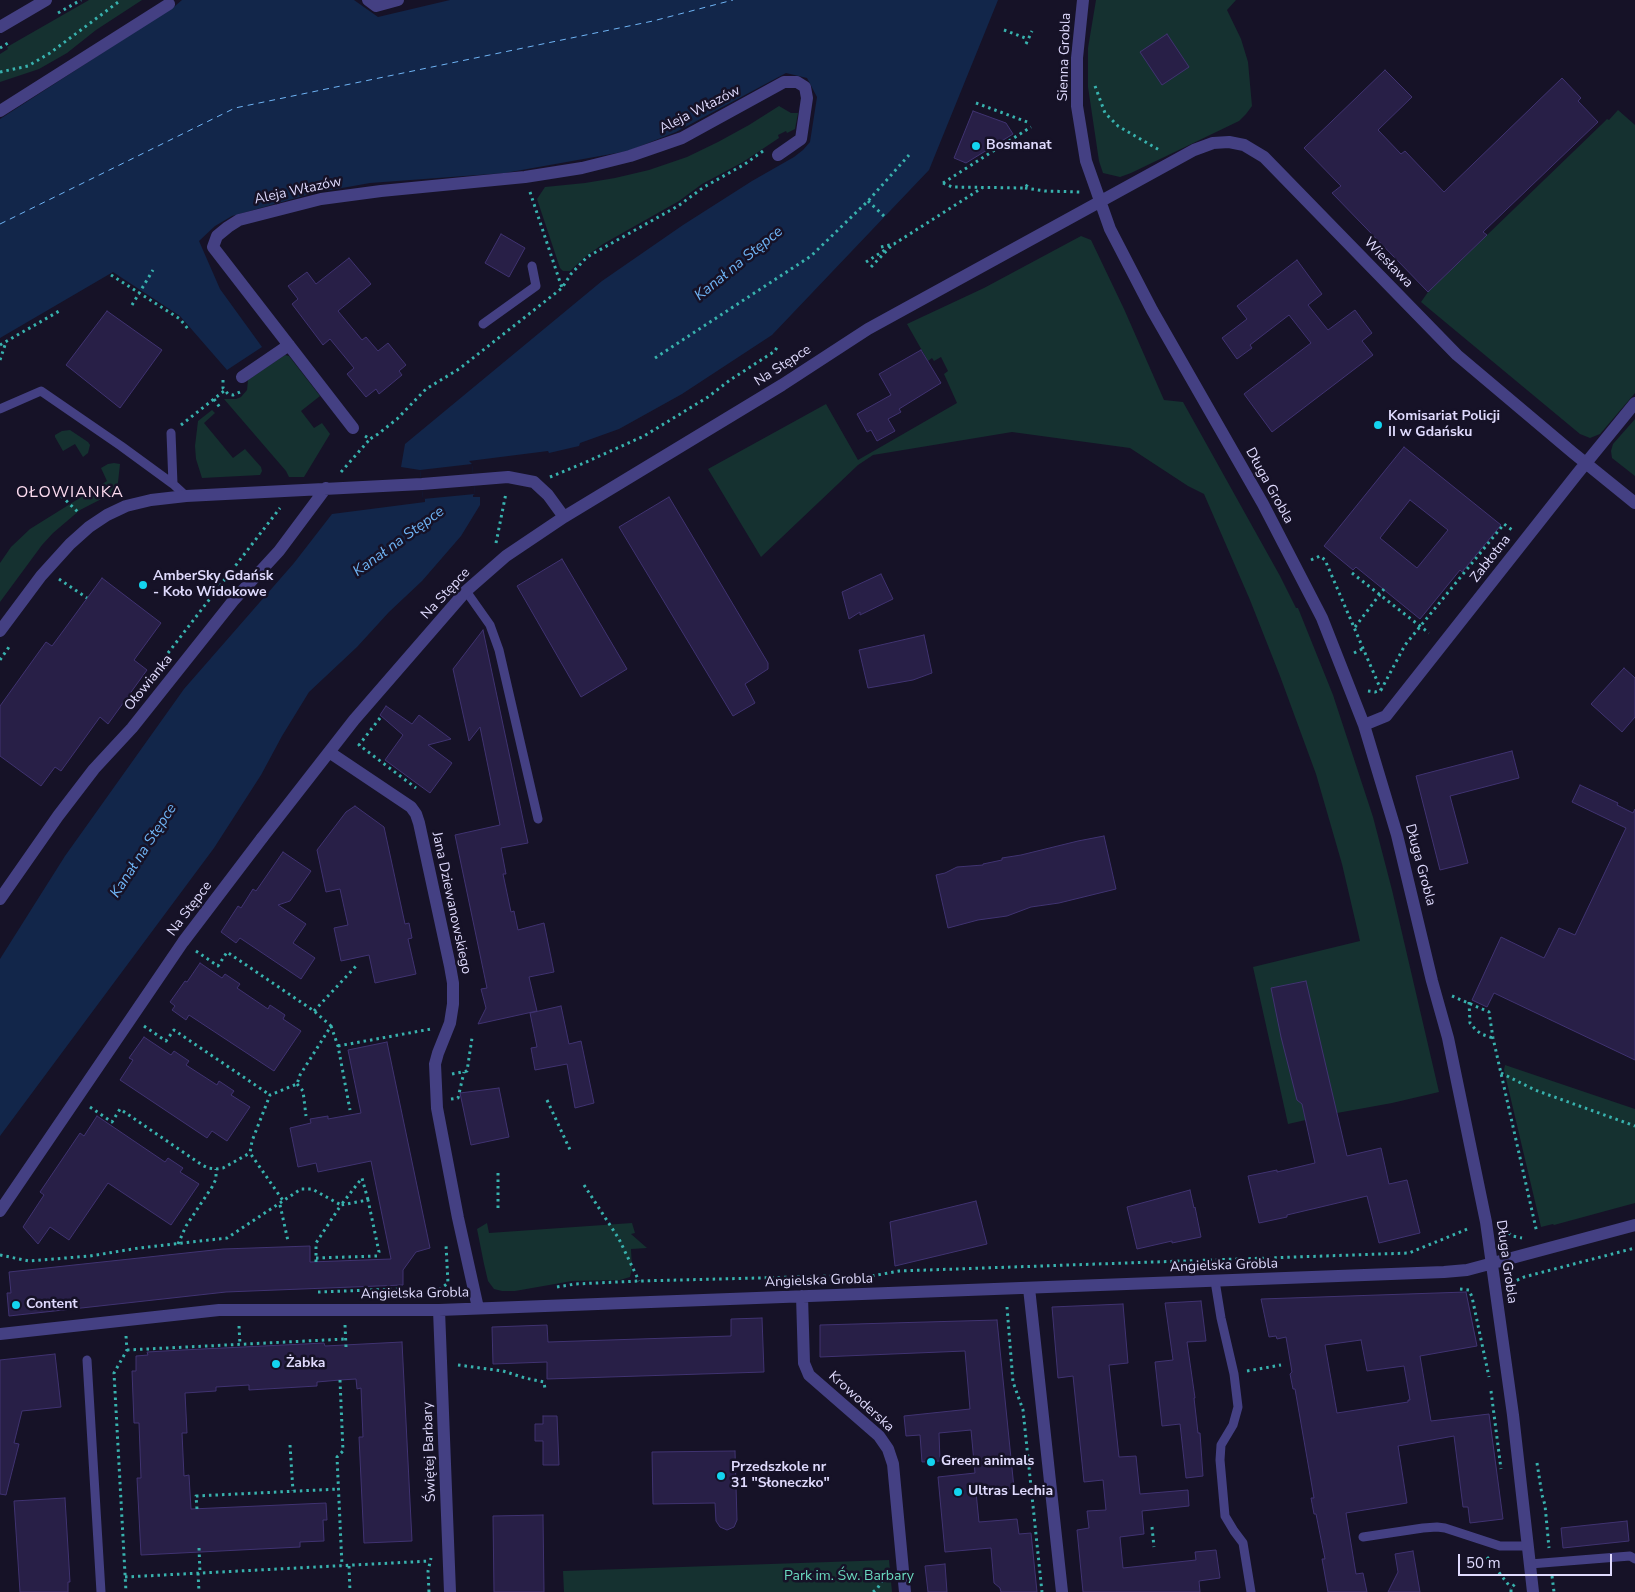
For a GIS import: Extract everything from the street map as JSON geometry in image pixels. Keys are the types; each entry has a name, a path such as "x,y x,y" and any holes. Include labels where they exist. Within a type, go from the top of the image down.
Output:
{"street":[{"path":"0,28 46,0"},
{"path":"368,0 376,6 398,0"},
{"name":"Sienna Grobla","path":"1083,0 1077,58 1077,106 1086,161 1098,198"},
{"path":"0,111 169,4"},
{"name":"Aleja Włazów","path":"353,428 212,247 216,236 228,226 240,220 321,199 381,191 525,177 582,168 630,156 682,138 784,82 797,82 805,87 807,98 801,139 778,155"},
{"name":"Wiesława","path":"1098,198 1194,150 1213,143 1221,142 1244,145 1264,157 1457,355 1635,503"},
{"name":"Na Stępce","path":"0,1211 183,942 354,720 466,591 506,556 564,517 782,386 868,329 1098,198"},
{"name":"Długa Grobla","path":"1098,198 1110,229 1152,310 1265,508 1322,618 1364,725 1397,835 1432,981 1448,1038 1486,1222 1533,1592"},
{"path":"242,377 289,345"},
{"name":"Zabłotna","path":"1364,725 1386,716 1635,403"},
{"path":"2,626 41,576 70,544 91,526 107,515 126,506 151,500 186,496 422,484 508,477 534,482 548,495 564,517"},
{"name":"Ołowianka","path":"0,899 58,816 94,769 132,728 234,601 279,550 326,488"},
{"name":"Jana Dziewanowskiego","path":"329,752 411,807 419,823 452,983 453,1004 450,1023 435,1064 437,1108 458,1218 478,1308"},
{"name":"Angielska Grobla","path":"0,1334 219,1310 438,1310 1444,1272 1467,1270 1635,1226"},
{"path":"1029,1288 1062,1592"},
{"name":"Krowoderska","path":"802,1296 804,1363 809,1375 879,1436 888,1448 893,1464 905,1592"},
{"name":"Świętej Barbary","path":"438,1310 450,1592"}],"lane":[{"path":"484,324 536,286 532,266"},
{"path":"0,409 41,391 173,484 186,496"},
{"path":"171,433 173,484"},
{"path":"466,591 490,625 499,650 538,819"},
{"path":"1215,1281 1221,1318 1234,1374 1238,1408 1233,1425 1221,1446 1220,1460 1225,1516 1243,1542 1251,1592"},
{"path":"87,1360 101,1592"},
{"path":"1363,1537 1437,1527 1500,1546 1528,1546"},
{"path":"1530,1564 1630,1556 1635,1558"}],"path":[{"path":"0,72 28,66 50,53 121,0"},
{"path":"1004,30 1028,39"},
{"path":"1026,44 1032,31"},
{"path":"1094,79 1096,92 1105,113 1118,126 1176,160"},
{"path":"976,103 1031,125 943,183 952,187 1024,188 1098,198"},
{"path":"340,473 370,439 397,419 426,388 459,369 562,288 571,274 587,257 678,206 704,186 745,164 765,150"},
{"path":"655,358 811,256 868,200 909,155"},
{"path":"525,177 562,288"},
{"path":"1024,188 1028,184"},
{"path":"866,262 982,188"},
{"path":"868,200 885,217"},
{"path":"881,247 894,244"},
{"path":"871,267 890,247"},
{"path":"132,305 153,270"},
{"path":"111,275 180,319 188,329"},
{"path":"0,344 61,310"},
{"path":"0,360 6,341"},
{"path":"549,477 644,436 708,397 730,380 775,351 778,346"},
{"path":"171,433 224,391"},
{"path":"214,399 221,409"},
{"path":"353,428 370,439"},
{"path":"52,487 91,526"},
{"path":"273,506 282,506"},
{"path":"168,653 277,512"},
{"path":"1320,556 1326,560 1381,690 1405,644 1504,524 1512,530"},
{"path":"1352,573 1429,633"},
{"path":"53,586 60,577 87,598"},
{"path":"1355,627 1384,589"},
{"path":"0,660 16,637"},
{"path":"359,745 419,790"},
{"path":"183,942 218,966 227,952 314,1011 330,1026 338,1046 350,1110"},
{"path":"314,1011 356,966"},
{"path":"1454,996 1489,1012 1493,1038 1537,1233 1532,1236"},
{"path":"1469,1002 1470,1023 1481,1034 1493,1038"},
{"path":"132,1018 166,1041 174,1030 270,1095"},
{"path":"428,1035 434,1022"},
{"path":"284,1202 250,1153 252,1141 270,1095 297,1084 300,1075 330,1026"},
{"path":"338,1046 431,1028"},
{"path":"444,1075 467,1071 472,1038"},
{"path":"458,1098 464,1071"},
{"path":"1501,1072 1535,1090 1635,1126"},
{"path":"297,1084 302,1091 306,1116"},
{"path":"77,1098 112,1122 120,1109 202,1165 216,1169 223,1168 250,1153"},
{"path":"547,1100 571,1152"},
{"path":"178,1244 186,1226 212,1187 216,1179 216,1169"},
{"path":"498,1169 498,1208"},
{"path":"362,1178 379,1252 377,1256 316,1260 316,1243 342,1205 362,1178"},
{"path":"584,1185 619,1239 639,1281"},
{"path":"0,1255 29,1260 90,1256 139,1248 227,1238 301,1189 312,1189 342,1205 368,1200"},
{"path":"280,1204 288,1241"},
{"path":"862,1276 899,1271 1409,1253 1486,1222 1501,1219 1505,1230 1512,1236 1524,1238"},
{"path":"431,1296 448,1283 445,1236"},
{"path":"1511,1283 1524,1277 1635,1248"},
{"path":"549,1288 574,1284 639,1281 843,1276"},
{"path":"1456,1289 1469,1290 1472,1297 1490,1380"},
{"path":"998,1307 1032,1304"},
{"path":"1007,1307 1013,1382 1023,1410 1042,1592"},
{"path":"346,1347 345,1322 351,1322"},
{"path":"240,1345 239,1326 248,1325"},
{"path":"126,1592 114,1373 127,1350 126,1336 135,1335"},
{"path":"127,1350 346,1340"},
{"path":"452,1365 503,1371 544,1382 545,1389"},
{"path":"1234,1374 1281,1365"},
{"path":"340,1380 343,1451 337,1457 342,1566"},
{"path":"1491,1389 1502,1476"},
{"path":"290,1445 293,1491"},
{"path":"1536,1457 1542,1495 1546,1505 1546,1530"},
{"path":"196,1509 196,1496 338,1489"},
{"path":"1152,1527 1154,1547"},
{"path":"198,1548 199,1592"},
{"path":"429,1592 428,1570 432,1553"},
{"path":"1485,1555 1511,1590 1516,1582"},
{"path":"125,1577 430,1561"},
{"path":"349,1566 350,1592"}],"green space":[{"path":"89,0 142,0 96,30 67,53 39,69 0,82 0,54 8,49 7,47"},
{"path":"1096,0 1236,0 1227,10 1241,39 1248,62 1252,106 1239,121 1131,173 1120,177 1103,173 1099,161 1088,87 1088,48"},
{"path":"779,106 791,113 798,113 795,129 778,135 779,138 743,162 702,184 679,201 603,244 570,271 563,271 560,268 537,199 545,187 615,178 649,170 687,157 749,125"},
{"path":"1618,110 1635,125 1635,393 1600,434 1590,438 1580,434 1421,302 1428,292"},
{"path":"1081,236 1091,240 1164,400 1183,402 1296,608 1298,608 1333,695 1373,817 1439,1092 1288,1124 1253,967 1360,941 1342,864 1316,774 1250,600 1204,494 1188,486 1130,448 1012,432 873,455 858,465 761,557 708,469 826,404 858,460 957,403 944,374 948,371 941,357 934,361 932,358 928,361 907,324 984,288"},
{"path":"285,355 289,356 320,396 301,411 314,428 322,423 330,434 304,477 289,477 286,471 224,399 241,397 247,390 248,380"},
{"path":"212,410 215,413 204,423 233,458 245,449 261,467 260,475 202,478 196,459 195,446 198,421"},
{"path":"1635,419 1635,476 1612,458 1611,451 1613,444"},
{"path":"70,430 90,445 88,453 83,457 75,444 63,451 55,437 55,435 62,431"},
{"path":"114,463 120,464 117,491 80,510 53,533 0,602 0,563 11,547 30,529 107,481 101,468"},
{"path":"1505,1065 1635,1109 1635,1203 1541,1227 1504,1070"},
{"path":"487,1223 489,1233 632,1223 635,1233 631,1234 647,1248 631,1249 632,1269 630,1277 620,1280 572,1281 515,1291 502,1291 494,1289 488,1281 484,1264 477,1229"},
{"name":"Park im. Św. Barbary","path":"889,1560 892,1592 564,1592 563,1571"}],"water":[{"name":"Kanał na Stępce","path":"182,0 354,0 378,17 450,0 998,0 929,170 772,335 682,394 619,429 580,443 579,446 549,453 548,451 469,461 472,464 475,494 473,497 480,497 480,505 461,536 422,581 389,612 357,647 309,692 261,775 214,848 0,1136 0,959 65,856 184,689 294,563 332,514 425,502 425,499 423,499 420,470 401,467 405,444 602,281 683,225 794,157 810,142 817,97 807,78 786,73 676,132 628,151 505,173 370,183 314,193 232,216 215,226 199,241 220,289 262,347 227,370 180,316 113,272 0,338 0,119"}],"pier":[{"path":"472,464 475,494 423,499 420,470"}],"building":[{"path":"1167,34 1189,67 1162,85 1140,52"},
{"path":"1385,70 1412,97 1378,130 1401,154 1405,151 1444,192 1562,78 1581,98 1578,101 1598,122 1483,232 1487,235 1428,292 1332,193 1341,186 1304,148"},
{"name":"Bosmanat","path":"973,111 1006,123 1013,134 966,163 954,158"},
{"path":"501,234 525,248 509,277 485,263"},
{"path":"349,258 371,284 338,311 362,340 366,337 378,351 388,343 406,365 399,371 402,375 379,394 376,389 366,397 347,374 354,368 330,339 323,345 292,304 298,299 288,286 307,272 316,284"},
{"path":"1297,260 1322,294 1308,305 1328,330 1355,310 1372,333 1362,341 1373,355 1272,432 1244,394 1311,343 1289,315 1250,345 1252,348 1237,359 1222,338 1247,319 1237,306"},
{"path":"107,311 162,350 120,408 66,365"},
{"path":"921,350 941,383 899,409 901,412 888,419 895,431 877,441 871,430 867,432 857,414 891,395 879,374"},
{"path":"1404,447 1501,525 1462,572 1460,570 1420,619 1356,567 1353,570 1324,546","holes":["1410,500 1448,530 1417,568 1380,538"]},
{"path":"669,497 768,663 768,669 745,684 755,703 733,716 619,527"},
{"path":"562,559 627,669 581,697 517,586"},
{"path":"881,574 893,599 860,615 860,612 849,619 842,592"},
{"path":"102,578 161,623 134,660 147,670 108,724 100,717 61,771 55,767 41,786 0,756 0,706 46,642 52,646"},
{"path":"483,630 528,843 501,848 506,874 503,874 511,912 514,911 518,930 544,923 554,972 529,977 537,1011 478,1024 486,1008 481,989 487,988 455,835 500,825 480,727 469,741 453,669"},
{"path":"924,635 932,673 913,680 868,688 859,650"},
{"path":"1624,668 1635,678 1635,717 1622,732 1591,704"},
{"path":"386,706 412,724 419,715 451,739 428,745 452,763 430,793 385,760 403,735 380,715"},
{"path":"1512,751 1519,778 1450,796 1468,863 1440,870 1416,776"},
{"path":"1580,785 1618,803 1617,805 1633,813 1635,809 1635,1060 1494,993 1487,1007 1472,1000 1501,937 1544,958 1559,928 1575,935 1626,828 1572,802"},
{"path":"355,806 384,827 405,924 409,923 412,938 408,939 416,974 375,983 369,955 341,961 334,928 348,925 340,889 326,892 317,850 346,812"},
{"path":"1104,836 1116,889 1059,903 1031,907 1007,916 978,920 948,928 936,875 957,867 983,865 1002,860 1002,858"},
{"path":"283,852 311,871 290,901 278,905 306,924 293,943 315,958 301,979 240,938 236,943 221,932 238,906 241,908 253,889 256,891"},
{"path":"200,963 222,978 225,974 240,984 237,988 268,1009 270,1005 285,1015 283,1019 301,1031 274,1071 189,1015 186,1020 172,1010 175,1006 170,1002"},
{"path":"1306,981 1347,1156 1381,1148 1389,1184 1407,1180 1420,1233 1379,1243 1367,1196 1259,1223 1248,1176 1277,1170 1277,1172 1315,1163 1302,1104 1297,1100 1281,1037 1271,988"},
{"path":"561,1006 569,1044 581,1041 594,1103 575,1108 567,1064 535,1070 531,1048 537,1047 530,1013"},
{"path":"144,1037 171,1055 174,1051 189,1061 186,1065 217,1085 219,1081 234,1091 231,1095 250,1107 227,1141 212,1131 207,1138 120,1080 133,1060 129,1058"},
{"path":"387,1042 430,1248 416,1252 403,1270 403,1285 226,1292 9,1316 7,1293 11,1293 9,1272 223,1249 310,1246 310,1262 391,1259 371,1161 318,1172 316,1163 298,1167 290,1128 311,1123 310,1119 328,1116 328,1119 361,1113 348,1050"},
{"path":"499,1088 509,1137 471,1145 460,1093"},
{"path":"97,1116 165,1162 168,1158 183,1168 180,1172 199,1184 171,1225 108,1183 69,1240 50,1227 38,1244 23,1227 44,1195 40,1192 80,1133 84,1136"},
{"path":"1190,1190 1201,1237 1137,1249 1127,1207"},
{"path":"976,1201 987,1244 895,1266 890,1222"},
{"path":"1466,1292 1477,1346 1420,1356 1431,1421 1489,1414 1503,1519 1470,1523 1468,1507 1463,1507 1454,1436 1398,1446 1407,1503 1346,1513 1356,1574 1363,1573 1367,1592 1328,1592 1322,1559 1325,1559 1311,1498 1314,1498 1295,1389 1293,1389 1290,1374 1292,1372 1286,1337 1277,1339 1276,1336 1269,1337 1261,1299","holes":["1361,1340 1367,1371 1404,1366 1410,1400 1408,1402 1337,1413 1325,1345"]},
{"path":"1201,1301 1206,1341 1187,1342 1198,1433 1200,1433 1203,1476 1186,1478 1180,1424 1162,1426 1155,1362 1173,1360 1165,1303"},
{"path":"1123,1304 1128,1363 1109,1365 1119,1457 1136,1456 1140,1494 1188,1490 1189,1506 1142,1511 1144,1534 1120,1537 1123,1568 1196,1560 1195,1552 1216,1550 1220,1578 1199,1581 1200,1592 1083,1592 1077,1530 1089,1528 1087,1511 1106,1510 1103,1480 1084,1482 1073,1376 1058,1378 1052,1307"},
{"path":"762,1318 764,1372 547,1379 547,1362 493,1364 492,1327 547,1325 548,1342 731,1336 731,1319"},
{"path":"997,1320 1014,1488 976,1492 979,1522 1017,1519 1019,1534 1031,1533 1037,1592 1001,1592 1000,1588 994,1583 991,1548 945,1552 938,1477 975,1473 971,1430 939,1433 940,1461 922,1462 920,1435 906,1436 904,1416 970,1409 965,1351 820,1357 820,1325"},
{"path":"402,1342 412,1541 364,1543 359,1437 363,1437 361,1388 357,1389 356,1379 317,1382 317,1386 249,1390 249,1385 216,1387 216,1391 185,1393 187,1433 182,1433 184,1476 189,1475 191,1509 326,1503 327,1520 323,1520 324,1541 300,1542 300,1547 141,1555 137,1478 141,1478 139,1423 134,1423 132,1371 136,1371 136,1356 148,1355 147,1352 182,1350 324,1343 325,1346"},
{"path":"55,1354 61,1407 22,1411 14,1443 19,1444 6,1495 0,1494 0,1360"},
{"path":"543,1416 557,1416 559,1465 543,1465 543,1441 535,1441 535,1424 543,1424"},
{"path":"735,1451 737,1520 734,1527 727,1530 720,1527 716,1521 715,1503 653,1504 652,1452"},
{"path":"65,1498 70,1582 68,1582 68,1592 20,1592 14,1501"},
{"path":"543,1515 544,1592 494,1592 493,1516"},
{"path":"1627,1521 1629,1541 1563,1548 1561,1528"},
{"path":"1413,1551 1420,1592 1388,1592 1398,1572 1395,1554"},
{"path":"945,1564 947,1592 928,1592 925,1566"}],"ferry route":[{"path":"0,224 235,108 653,21 733,0"}],"place":[{"name":"Bosmanat","path":"976,146"},
{"name":"Komisariat Policji II w Gdańsku","path":"1378,425"},
{"name":"AmberSky Gdańsk - Koło Widokowe","path":"143,585"},
{"name":"Content","path":"16,1305"},
{"name":"Żabka","path":"276,1364"},
{"name":"Green animals","path":"931,1462"},
{"name":"Przedszkole nr 31 \"Słoneczko\"","path":"721,1476"},
{"name":"Ultras Lechia","path":"958,1492"}],"district":[{"name":"OŁOWIANKA","path":"70,493"}]}
